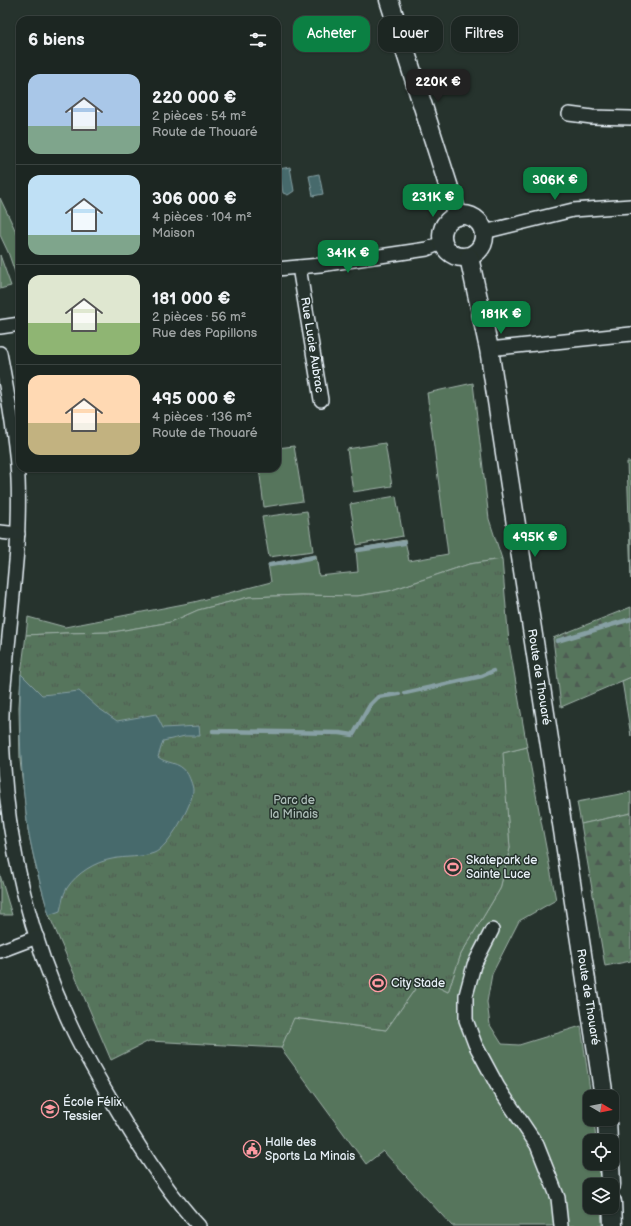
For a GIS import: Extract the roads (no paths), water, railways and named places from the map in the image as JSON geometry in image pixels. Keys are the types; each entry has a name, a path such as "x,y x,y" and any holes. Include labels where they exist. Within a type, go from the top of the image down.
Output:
{"street":[{"path":"389,0 458,216"},
{"path":"569,114 592,117 631,118"},
{"path":"484,232 573,210 631,206"},
{"path":"465,215 472,217 482,226 484,232 483,244 480,250 469,257 463,258 450,253 443,242 442,235 444,228 452,218 458,216 465,215"},
{"path":"281,269 427,249 443,242"},
{"name":"Route de Thouaré","path":"469,257 489,350 603,1090"},
{"name":"Rue Lucie Aubrac","path":"299,267 321,400"},
{"path":"0,327 16,325"},
{"path":"489,350 631,334"},
{"path":"0,353 9,403 16,458"},
{"path":"17,472 18,534 2,676 2,732 3,767 10,831 21,881 43,957 70,1024 99,1080 129,1130 153,1166 191,1218 199,1226"},
{"path":"0,532 18,534"},
{"path":"492,930 474,965 466,995 466,1020 475,1044 498,1086 537,1145 558,1198 560,1226"},
{"path":"0,951 37,937"},
{"path":"612,1214 613,1226"}],"water":[{"path":"290,167 294,191 288,195 283,193 281,169"},
{"path":"319,174 323,194 313,196 309,176"},
{"path":"21,674 42,695 79,691 97,707 117,721 156,714 163,728 199,726 200,736 185,736 163,741 158,757 184,769 189,776 193,790 189,805 179,825 166,843 154,853 144,856 106,860 87,869 81,873 67,888 60,911 49,915 32,851 28,829 22,771 20,732"}],"waterway":[{"path":"358,550 404,543"},
{"path":"270,565 314,557"},
{"path":"557,641 631,619"},
{"path":"405,693 482,676 493,671"},
{"path":"213,731 340,733 353,735 370,705 378,697 399,694"}],"place":[{"name":"Skatepark de Sainte Luce","path":"453,867"},
{"name":"City Stade","path":"378,983"},
{"name":"École Félix Tessier","path":"50,1109"},
{"name":"Halle des Sports La Minais","path":"252,1149"}],"park label":[{"name":"Parc de la Minais","path":"294,807"}]}
